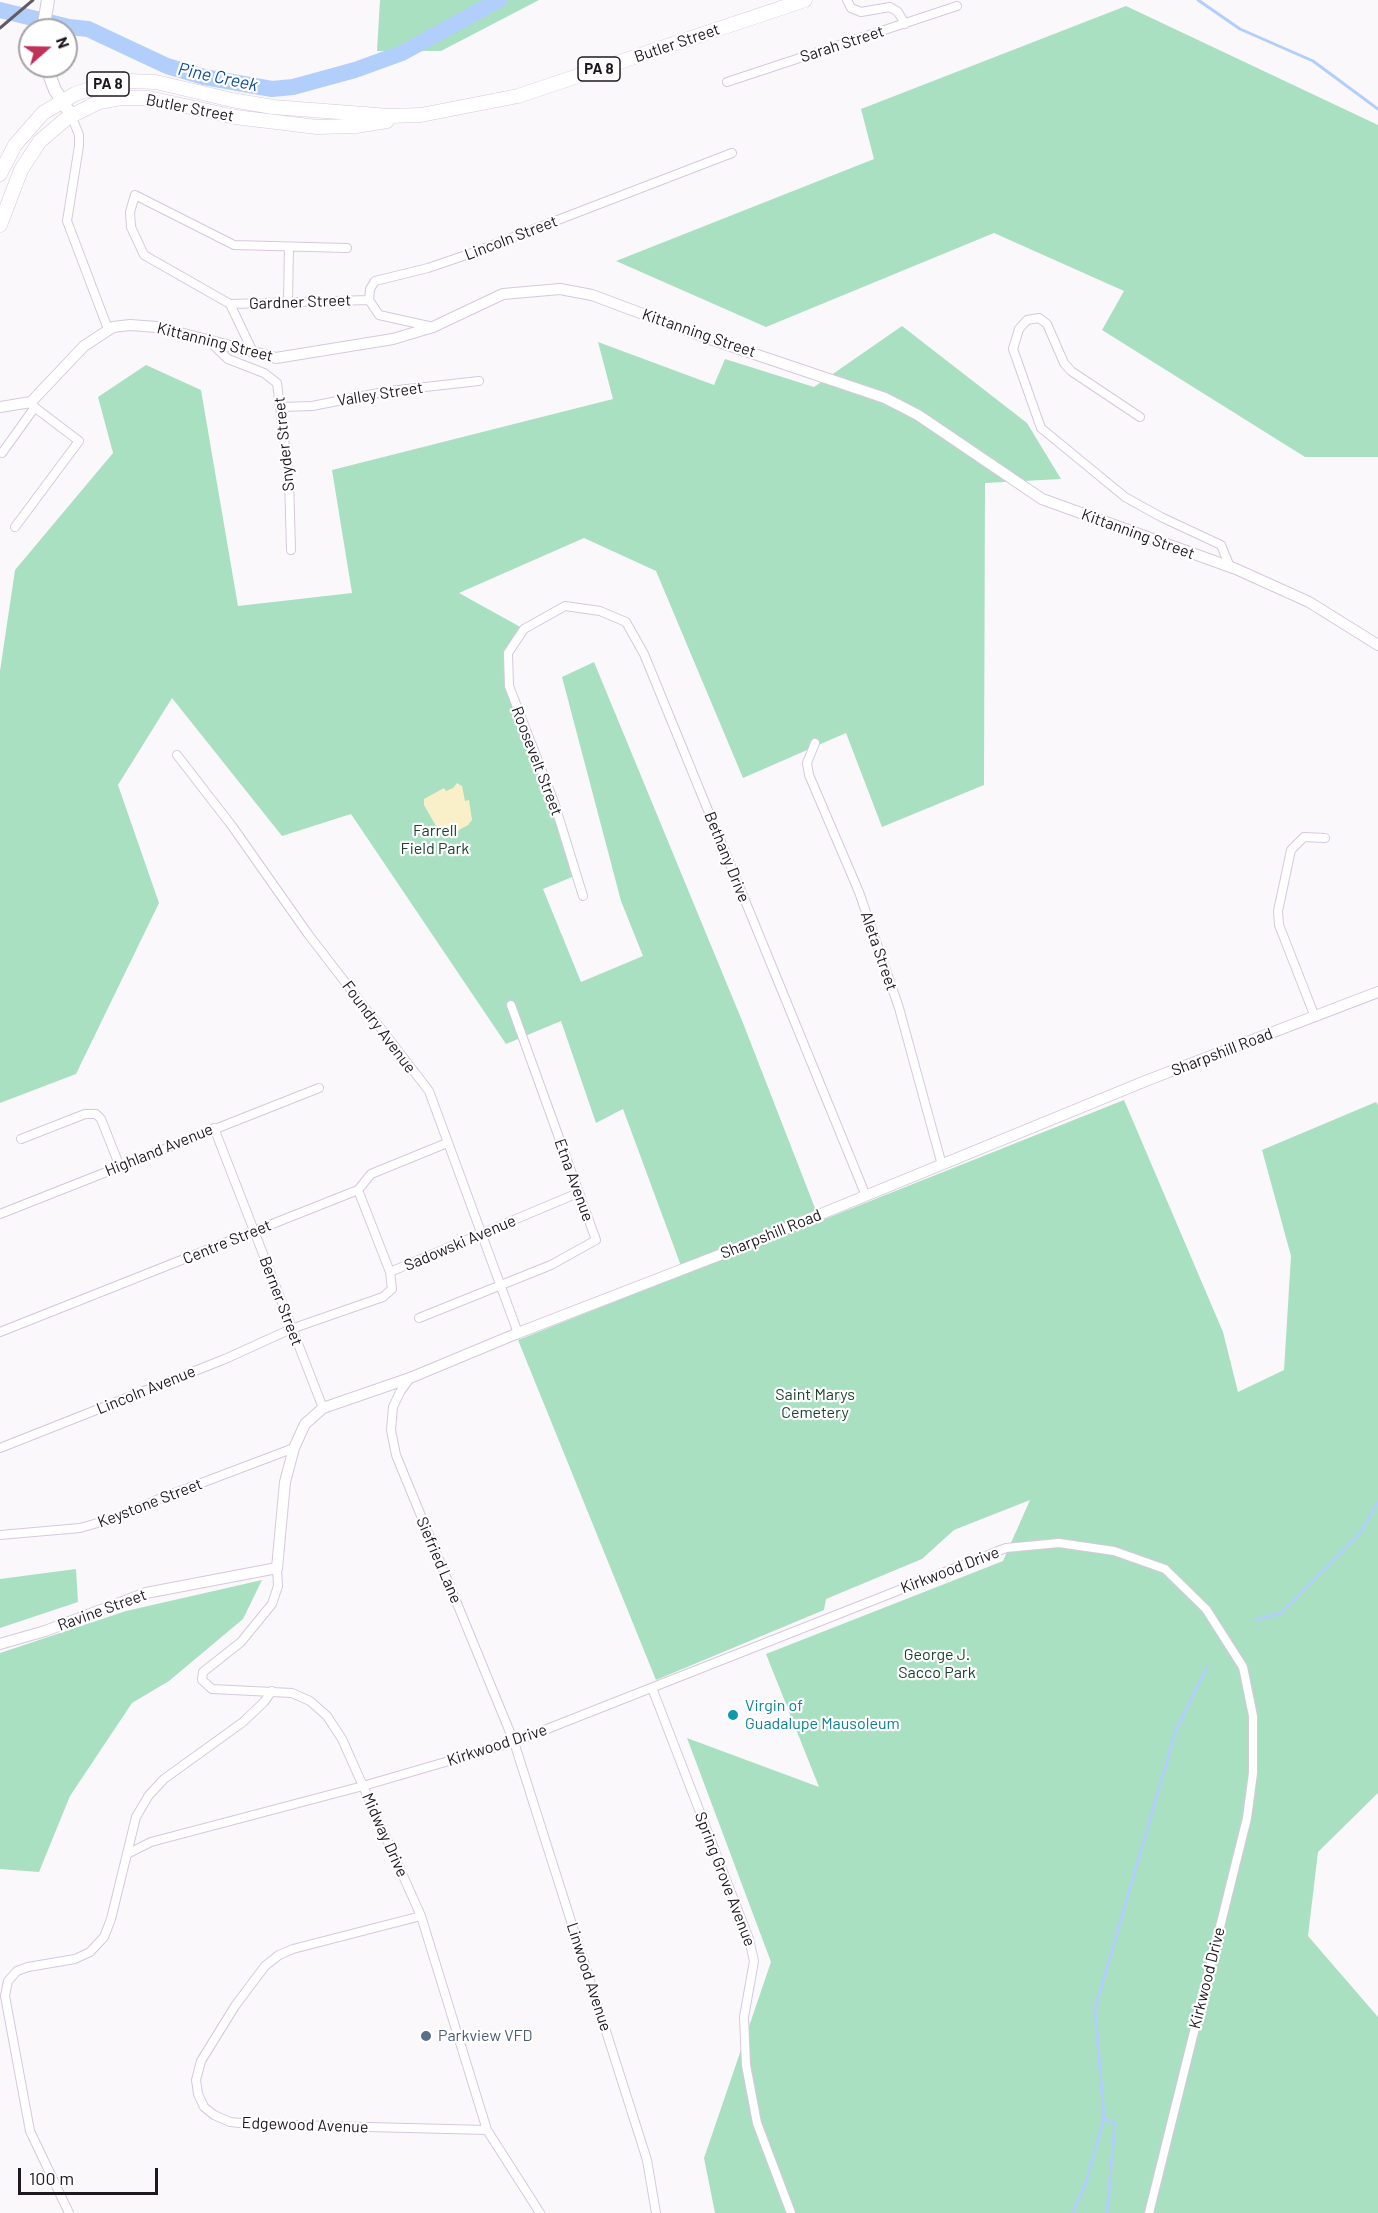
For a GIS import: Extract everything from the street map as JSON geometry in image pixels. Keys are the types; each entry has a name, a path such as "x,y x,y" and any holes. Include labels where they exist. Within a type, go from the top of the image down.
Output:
{"highway":[{"name":"Butler Street","path":"0,225 28,156 45,135 70,116 99,102 140,97 235,117 300,125 356,126 470,107 518,96 805,0"},
{"name":"Butler Street","path":"0,174 21,137 44,114 62,101 102,85 137,81 273,107 409,116"}],"main road":[{"path":"51,78 70,116"}],"street":[{"path":"847,0 851,8 861,12 890,6 898,12 905,24"},
{"name":"Sarah Street","path":"727,82 957,6"},
{"path":"2,453 32,405 84,346 108,328 67,221 79,146 79,135 70,116"},
{"name":"Lincoln Street","path":"369,300 370,289 375,281 428,268 472,253 732,153"},
{"path":"253,352 230,304 144,255 131,226 130,212 135,195 234,245 347,248"},
{"path":"288,301 289,246"},
{"name":"Kittanning Street","path":"108,328 130,325 150,326 276,358 304,356 358,343 393,339 433,327 503,294 560,289 592,295 707,338 885,398 918,415 1042,499 1230,567 1309,602 1378,645"},
{"path":"369,300 379,315 433,327"},
{"name":"Gardner Street","path":"230,304 369,300"},
{"path":"1140,417 1071,371 1064,363 1047,324 1039,318 1027,320 1020,328 1013,349 1041,428 1125,496 1161,517 1221,545 1230,567"},
{"name":"Snyder Street","path":"209,340 228,359 264,373 277,383 289,478 291,550"},
{"name":"Valley Street","path":"280,406 312,406 389,391 479,381"},
{"path":"0,407 32,405 79,441 15,527"},
{"name":"Bethany Drive","path":"524,628 565,606 600,611 626,622 644,654 866,1196"},
{"name":"Roosevelt Street","path":"524,628 508,653 509,686 554,802 583,896"},
{"name":"Aleta Street","path":"815,743 807,764 809,775 859,892 899,1008 942,1165"},
{"name":"Foundry Avenue","path":"177,755 232,826 308,934 429,1091 518,1333"},
{"path":"1315,1017 1282,933 1278,911 1291,850 1304,837 1325,838"},
{"name":"Sharpshill Road","path":"277,1568 285,1482 294,1448 304,1424 323,1408 410,1378 866,1196 1148,1080 1378,992"},
{"name":"Etna Avenue","path":"418,1318 551,1265 596,1240 511,1005"},
{"name":"Highland Avenue","path":"0,1214 319,1088"},
{"path":"21,1139 85,1114 96,1114 101,1119 120,1167"},
{"name":"Berner Street","path":"214,1128 323,1408"},
{"name":"Centre Street","path":"0,1332 358,1190 371,1174 447,1143"},
{"path":"358,1190 390,1272"},
{"name":"Sadowski Avenue","path":"291,1329 383,1297 392,1289 390,1272 579,1193"},
{"name":"Lincoln Avenue","path":"0,1448 225,1359 291,1329"},
{"name":"Siefried Lane","path":"410,1378 393,1407 391,1430 396,1455 514,1742"},
{"name":"Keystone Street","path":"0,1535 80,1528 115,1518 159,1498 294,1448"},
{"name":"Kirkwood Drive","path":"127,1854 151,1842 363,1786 514,1742 1006,1548 1059,1543 1114,1551 1165,1569 1206,1610 1243,1667 1253,1716 1253,1773 1247,1818 1149,2213"},
{"name":"Ravine Street","path":"0,1644 45,1631 146,1593 277,1568"},
{"name":"Midway Drive","path":"277,1568 278,1586 272,1604 241,1642 203,1672 202,1680 205,1686 212,1689 292,1693 310,1701 327,1716 342,1739 421,1916 487,2130 540,2213"},
{"name":"Spring Grove Avenue","path":"652,1688 749,1939 754,1961 744,2017 746,2065 757,2123 791,2213"},
{"path":"69,2213 30,2131 5,1996 8,1981 16,1971 75,1959 90,1952 104,1937 111,1919 136,1817 149,1795 164,1779 243,1722 272,1691"},
{"name":"Linwood Avenue","path":"514,1742 647,2160 656,2213"},
{"name":"Edgewood Avenue","path":"421,1916 293,1949 279,1955 265,1966 235,2006 201,2061 196,2080 198,2094 204,2107 214,2115 230,2122 487,2130"}],"green space":[{"path":"380,0 539,0 441,51 377,51"},
{"path":"1126,6 1378,125 1378,457 1305,457 1102,330 1124,291 994,233 766,327 616,261 874,159 861,109"},
{"path":"902,326 1027,423 1061,479 985,483 984,785 882,827 846,733 743,778 656,571 584,538 459,593 524,629 508,653 509,686 577,875 543,889 581,982 643,956 621,901 562,677 594,662 743,1023 820,1221 1124,1100 1223,1332 1238,1392 1284,1370 1291,1256 1262,1150 1376,1102 1378,1105 1378,1793 1318,1852 1308,1936 1378,2017 1378,2213 715,2213 704,2158 771,1962 687,1738 819,1787 766,1654 1003,1561 1030,1500 954,1530 922,1559 826,1599 824,1610 656,1680 518,1340 684,1274 623,1109 596,1123 561,1021 506,1044 351,814 282,836 172,698 118,785 159,903 76,1074 0,1103 0,671 15,570 113,453 98,397 146,365 201,390 238,606 352,593 332,470 613,399 598,342 714,385 725,359 814,387"},
{"path":"76,1569 78,1602 0,1628 0,1579"},
{"path":"262,1580 243,1619 169,1681 132,1703 70,1796 39,1872 0,1869 0,1653 126,1611"}],"sand":[{"path":"457,783 462,786 465,801 469,800 472,820 454,833 436,826 424,805 424,799 444,788 446,791 453,788"}],"waterway":[{"name":"Pine Creek","path":"0,10 69,27 88,29 167,66 204,77 272,89 293,87 355,70 402,53 499,0"},
{"path":"1198,0 1240,29 1313,61 1378,109"},
{"path":"1256,1620 1281,1613 1361,1532 1378,1502"},
{"path":"1073,2213 1086,2182 1104,2118 1095,2009 1176,1730 1207,1667"},
{"path":"1104,2118 1115,2123 1107,2213"}],"railway":[{"path":"0,28 33,0"}],"place":[{"name":"Virgin of Guadalupe Mausoleum","path":"733,1715"},
{"name":"Parkview VFD","path":"426,2036"}],"park label":[{"name":"Farrell Field Park","path":"435,840"},
{"name":"Saint Marys Cemetery","path":"815,1404"},
{"name":"George J. Sacco Park","path":"937,1664"}]}
